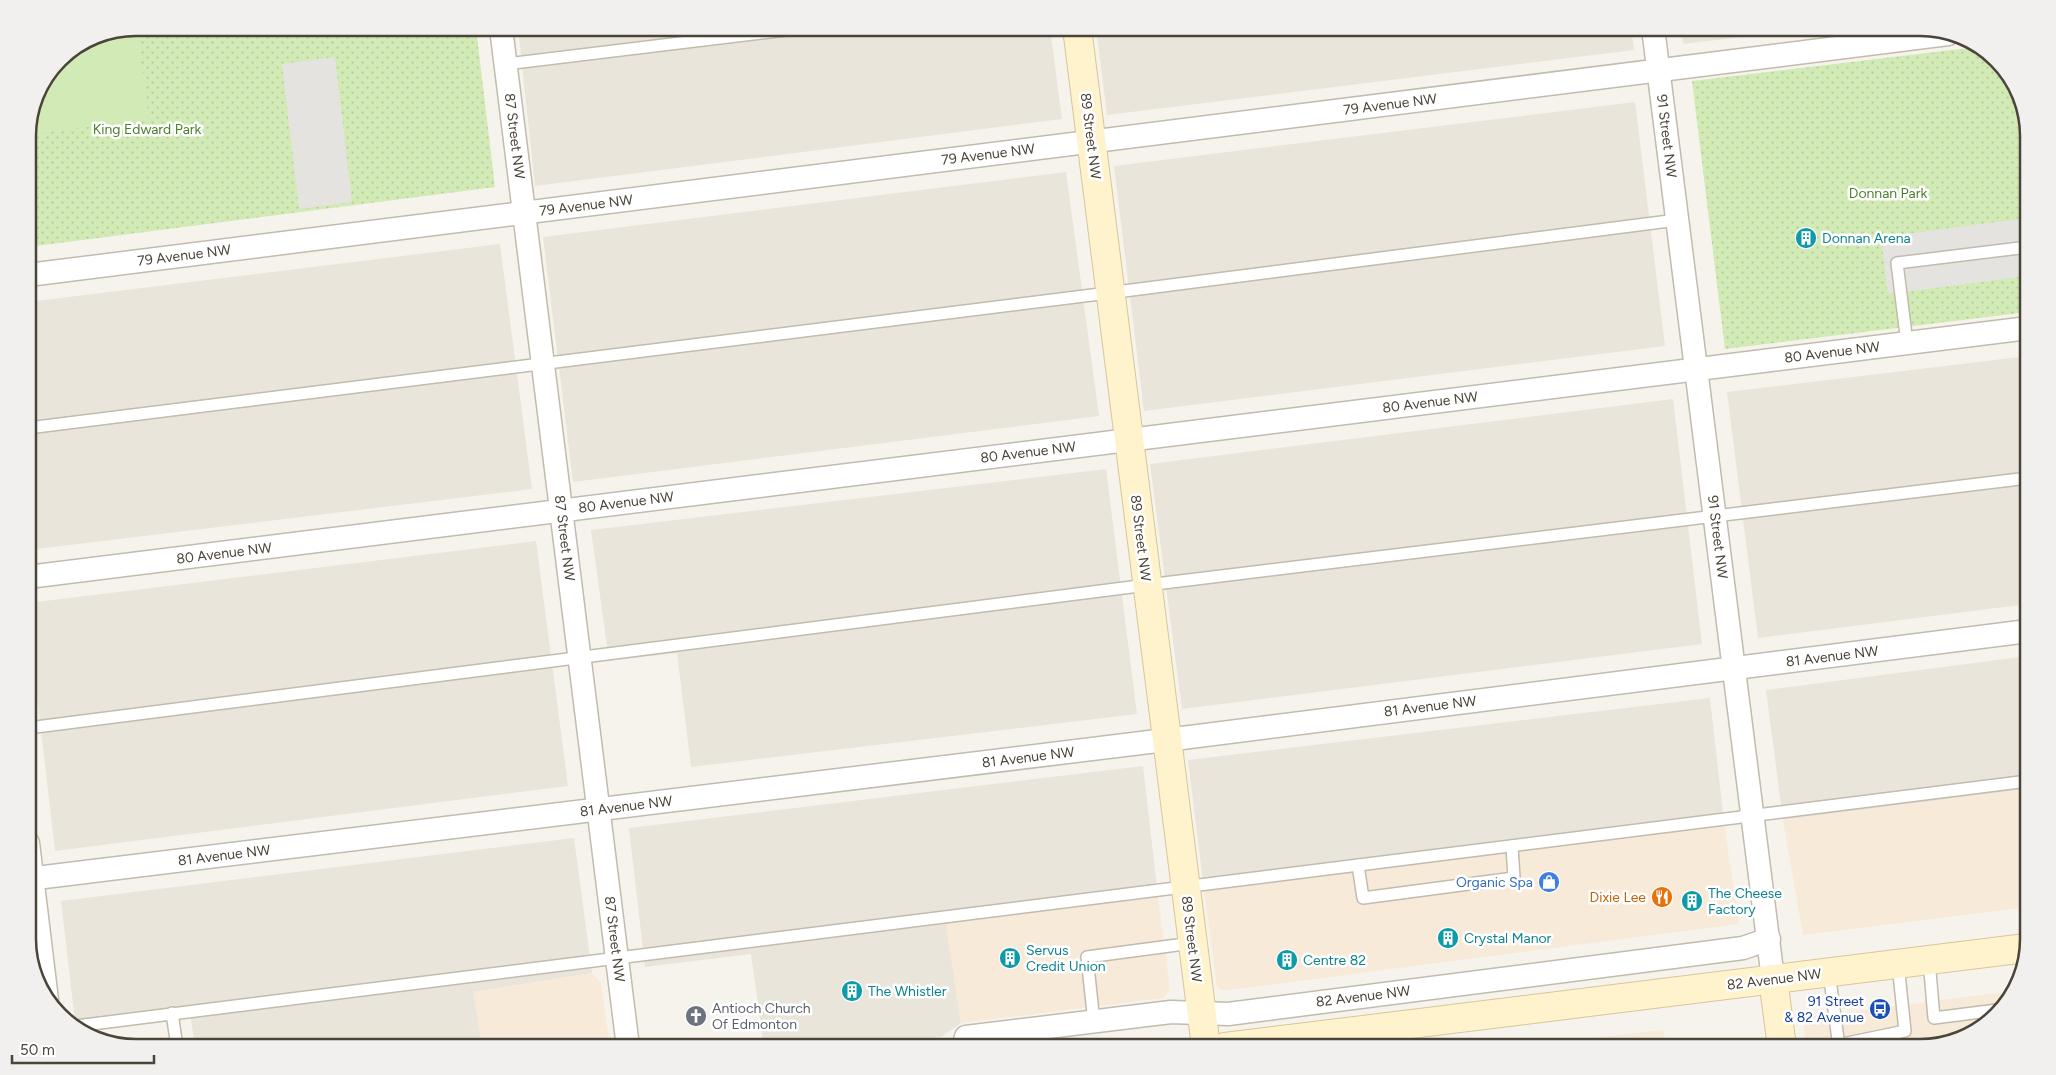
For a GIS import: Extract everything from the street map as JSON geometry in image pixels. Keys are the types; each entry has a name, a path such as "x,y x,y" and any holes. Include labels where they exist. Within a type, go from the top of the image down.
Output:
{"street":[{"name":"87 Street NW","path":"502,36 627,1039"},
{"name":"89 Street NW","path":"1078,36 1205,1039"},
{"name":"91 Street NW","path":"1654,36 1781,1039"},
{"name":"79 Avenue NW","path":"36,273 1927,37"},
{"name":"80 Avenue NW","path":"36,576 2020,329"},
{"name":"81 Avenue NW","path":"36,878 1167,740 2020,632"},
{"path":"36,922 43,974"},
{"name":"82 Avenue NW","path":"966,1039 966,1037 1171,1012 1228,1014 1723,951 1743,948 1769,939"},
{"name":"82 Avenue NW","path":"1297,1039 2019,949"}],"lane":[{"path":"506,64 737,36"},
{"path":"36,427 1111,293 1677,220"},
{"path":"1907,343 1897,263 2020,248"},
{"path":"36,727 580,659 1147,585 2020,479"},
{"path":"86,1025 2020,782"},
{"path":"1358,865 1363,898 1514,878 1512,846"},
{"path":"1094,1022 1087,957 1192,943"},
{"path":"1929,960 1934,1018 1989,1011"},
{"path":"1870,1039 1905,1031 1898,964"},
{"path":"1829,972 1834,1039"},
{"path":"172,1013 175,1039"}],"shaded area":[{"path":"519,36 1051,36 1062,119 535,186"},
{"path":"1097,36 1632,36 1634,50 1107,115"},
{"path":"1682,36 1750,36 1683,44"},
{"path":"335,57 352,202 299,209 282,64"},
{"path":"1635,102 1665,346 1144,411 1114,166"},
{"path":"1066,172 1099,416 573,482 543,237"},
{"path":"2020,219 2020,277 1888,294 1881,237"},
{"path":"500,244 532,489 36,549 36,301"},
{"path":"2020,357 2020,605 1758,638 1727,392"},
{"path":"1673,399 1702,644 1182,709 1150,464"},
{"path":"1106,469 1137,714 691,767 677,653 609,661 591,530"},
{"path":"536,541 568,786 55,851 36,688 36,602"},
{"path":"2020,657 2020,790 1783,820 1766,690"},
{"path":"1710,698 1724,822 1204,890 1188,760"},
{"path":"1143,766 1158,896 946,921 961,1023 941,1037 925,1039 763,1039 751,954 645,967 629,828"},
{"path":"2020,790 2020,908 1803,935 1783,820"},
{"path":"1724,822 1739,924 1221,991 1217,986 1204,890"},
{"path":"574,838 592,973 474,992 481,1039 194,1039 189,1006 79,1020 75,1017 61,901"},
{"path":"1158,896 1170,990 1163,998 961,1023 945,921"},
{"path":"592,973 601,983 609,1039 481,1039 473,992"},
{"path":"2004,992 1995,1005 1975,1022 1958,1031 1933,1038 1805,1039 1804,1028 1809,1017"},
{"path":"1663,1030 1665,1039 1585,1039"}],"green space":[{"path":"138,36 149,119 36,134 38,117 44,98 57,75 70,61 86,50 98,44 123,37"},
{"name":"King Edward Park","path":"477,36 495,187 36,246 36,130 44,98 57,75 75,57 98,44 123,37"},
{"name":"Donnan Park","path":"1966,48 1975,53 1995,70 2003,81 2018,117 2020,130 2020,313 1725,349 1692,81"}],"place":[{"name":"Donnan Arena","path":"1806,238"},
{"name":"Organic Spa","path":"1549,882"},
{"name":"Dixie Lee","path":"1662,897"},
{"name":"The Cheese Factory","path":"1692,901"},
{"name":"Crystal Manor","path":"1448,938"},
{"name":"Servus Credit Union","path":"1010,958"},
{"name":"Centre 82","path":"1287,960"},
{"name":"The Whistler","path":"852,991"},
{"name":"91 Street & 82 Avenue","path":"1880,1009"},
{"name":"Antioch Church Of Edmonton","path":"696,1016"}]}
